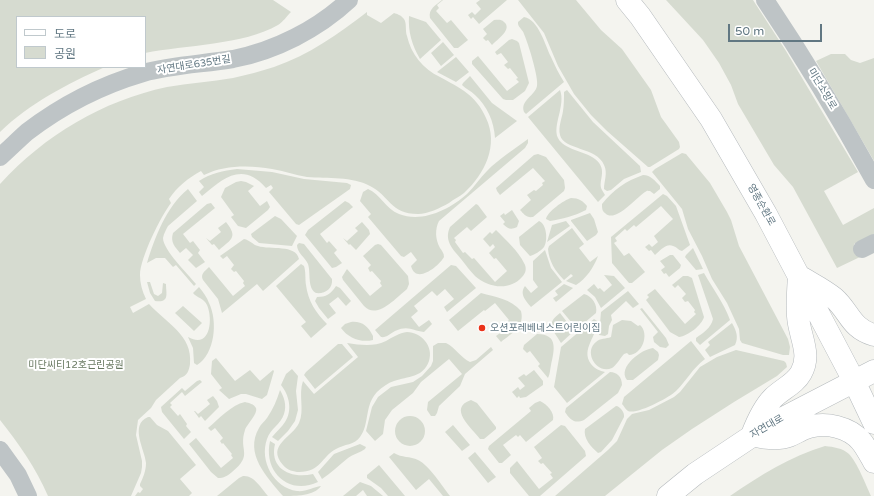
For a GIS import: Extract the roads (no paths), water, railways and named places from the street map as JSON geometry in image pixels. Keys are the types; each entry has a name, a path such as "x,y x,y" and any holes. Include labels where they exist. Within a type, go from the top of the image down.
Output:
{"main road":[{"name":"영종순환로","path":"627,0 640,16 711,119 766,214 854,381 874,423"},
{"path":"874,335 863,332 832,296 799,276 799,328 806,358 802,373 773,398 758,421 752,435 768,438 787,436 808,428 826,424 851,433 860,440 874,462"},
{"name":"자연대로","path":"668,496 695,474 752,435 874,371"}],"street":[{"name":"자연대로635번길","path":"0,157 38,124 57,111 89,94 144,73 256,53 285,42 316,25 341,8 349,0"},
{"name":"미단소망로","path":"765,0 814,76 874,180"},
{"path":"0,450 18,475 28,496"}],"place":[{"name":"오션포레베네스트어린이집","path":"482,328"}],"park label":[{"name":"미단씨티12호근린공원","path":"76,365"}]}
